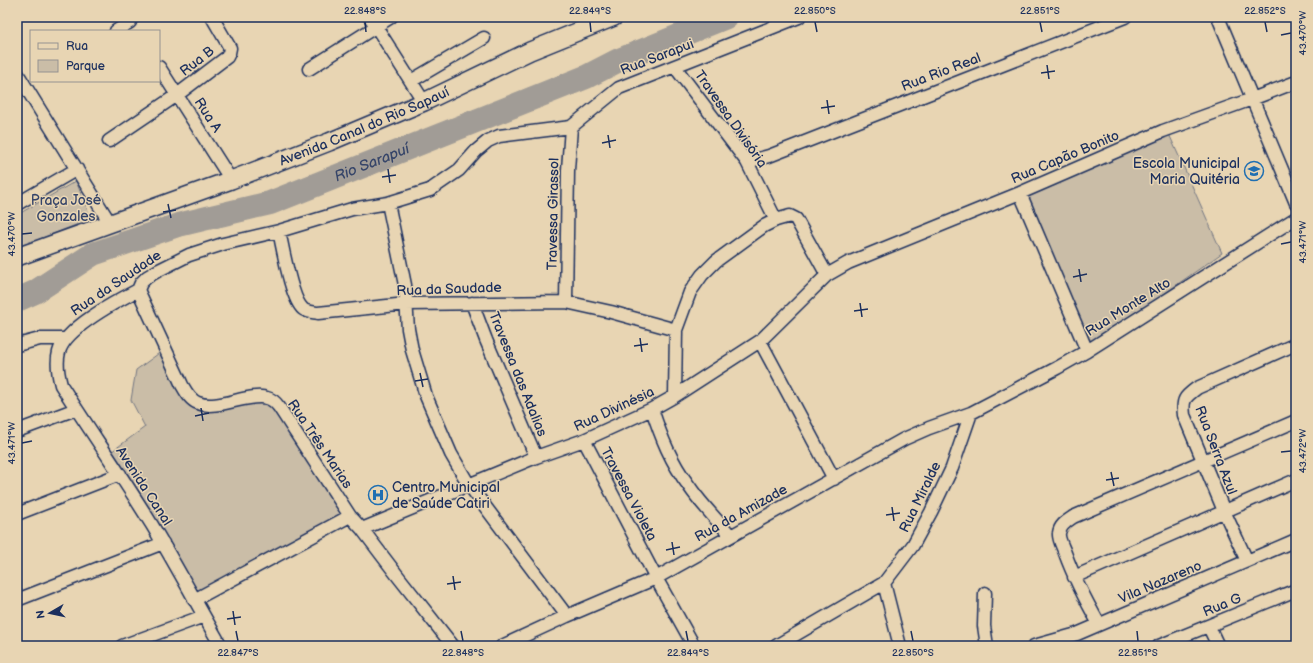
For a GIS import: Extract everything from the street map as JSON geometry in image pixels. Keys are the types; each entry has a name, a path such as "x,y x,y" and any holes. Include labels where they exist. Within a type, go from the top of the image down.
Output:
{"street":[{"name":"Rua B","path":"110,141 177,95 221,62 229,53 230,48 212,17"},
{"path":"309,69 373,22 391,17"},
{"name":"Avenida Canal do Rio Sapauí","path":"17,257 231,180 329,142 424,102 530,51 614,17"},
{"name":"Rua Sarapui","path":"571,127 619,88 799,17"},
{"name":"Rua Rio Real","path":"747,162 769,156 1125,17"},
{"path":"1218,17 1296,203"},
{"path":"373,22 424,102"},
{"path":"118,30 131,23"},
{"path":"411,82 484,38"},
{"name":"Travessa Divisória","path":"675,67 747,162 776,220"},
{"name":"Rua A","path":"160,69 231,180"},
{"path":"17,73 110,223"},
{"name":"Rua Capão Bonito","path":"848,263 1020,193 1163,131 1296,82"},
{"path":"567,616 469,485 450,454 426,396 412,350 408,329 407,304 399,252 388,203 430,190 459,170 488,141 499,136 571,127"},
{"name":"Travessa Girassol","path":"566,302 568,170 571,127"},
{"path":"18,202 77,169"},
{"path":"1020,193 1087,351"},
{"name":"Rua da Saudade","path":"65,339 71,332 97,314 138,290 141,283 147,277 189,255 223,244 279,231 352,209 388,203"},
{"path":"675,396 676,330 690,292 702,275 716,261 764,226 776,220 790,216 796,219 827,275"},
{"name":"Rua Monte Alto","path":"971,413 1087,351 1296,218"},
{"name":"Rua da Saudade","path":"279,231 292,286 299,305 304,310 318,313 407,304 566,302 612,312 676,330"},
{"name":"Rua Divinésia","path":"362,529 536,457 584,440 652,409 675,396 760,341 827,275 848,263"},
{"name":"Rua Três Marias","path":"138,290 182,385 190,397 198,403 209,406 257,397 266,397 280,407 350,516 362,529 396,575 453,646"},
{"name":"Travessa das Adalias","path":"472,303 486,340 536,457"},
{"path":"17,345 40,339 65,339"},
{"name":"Avenida Canal","path":"65,339 59,351 58,374 61,385 120,474 162,543 221,646"},
{"path":"760,341 834,479"},
{"name":"Rua Serra Azul","path":"1248,561 1224,511 1184,415 1183,405 1186,397 1197,388 1296,344"},
{"path":"17,431 76,409"},
{"path":"652,409 660,436 671,458 689,487 731,536"},
{"name":"Rua da Amizade","path":"502,646 656,578 904,439 929,428 971,413"},
{"name":"Rua Miralde","path":"776,646 884,583 912,546 932,512 952,468 971,413"},
{"path":"1099,624 1074,577 1058,534 1064,522 1203,460 1296,421"},
{"name":"Travessa Violeta","path":"584,440 656,578 694,646"},
{"path":"17,514 120,474"},
{"path":"1074,577 1296,480"},
{"path":"194,600 350,516"},
{"name":"Vila Nazareno","path":"1034,646 1077,634 1296,540"},
{"path":"17,600 162,543"},
{"path":"884,583 900,646"},
{"name":"Rua G","path":"1159,646 1209,627 1296,590"},
{"path":"985,593 984,626 987,646"},
{"path":"122,646 204,616"},
{"path":"1209,627 1218,646"}],"green space":[{"path":"1169,134 1222,253 1088,347 1026,194"},
{"name":"Praça José Gonzales","path":"76,181 91,219 17,248 17,215"},
{"path":"162,351 193,404 259,400 279,408 346,514 196,595 145,504 111,452 145,427 131,400 136,370"}],"waterway":[{"name":"Rio Sarapuí","path":"17,300 35,292 93,254 178,225 270,203 586,77 617,61 726,17"}],"place":[{"name":"Escola Municipal Maria Quitéria","path":"1254,171"},
{"name":"Centro Municipal de Saúde Catiri","path":"378,495"}]}
